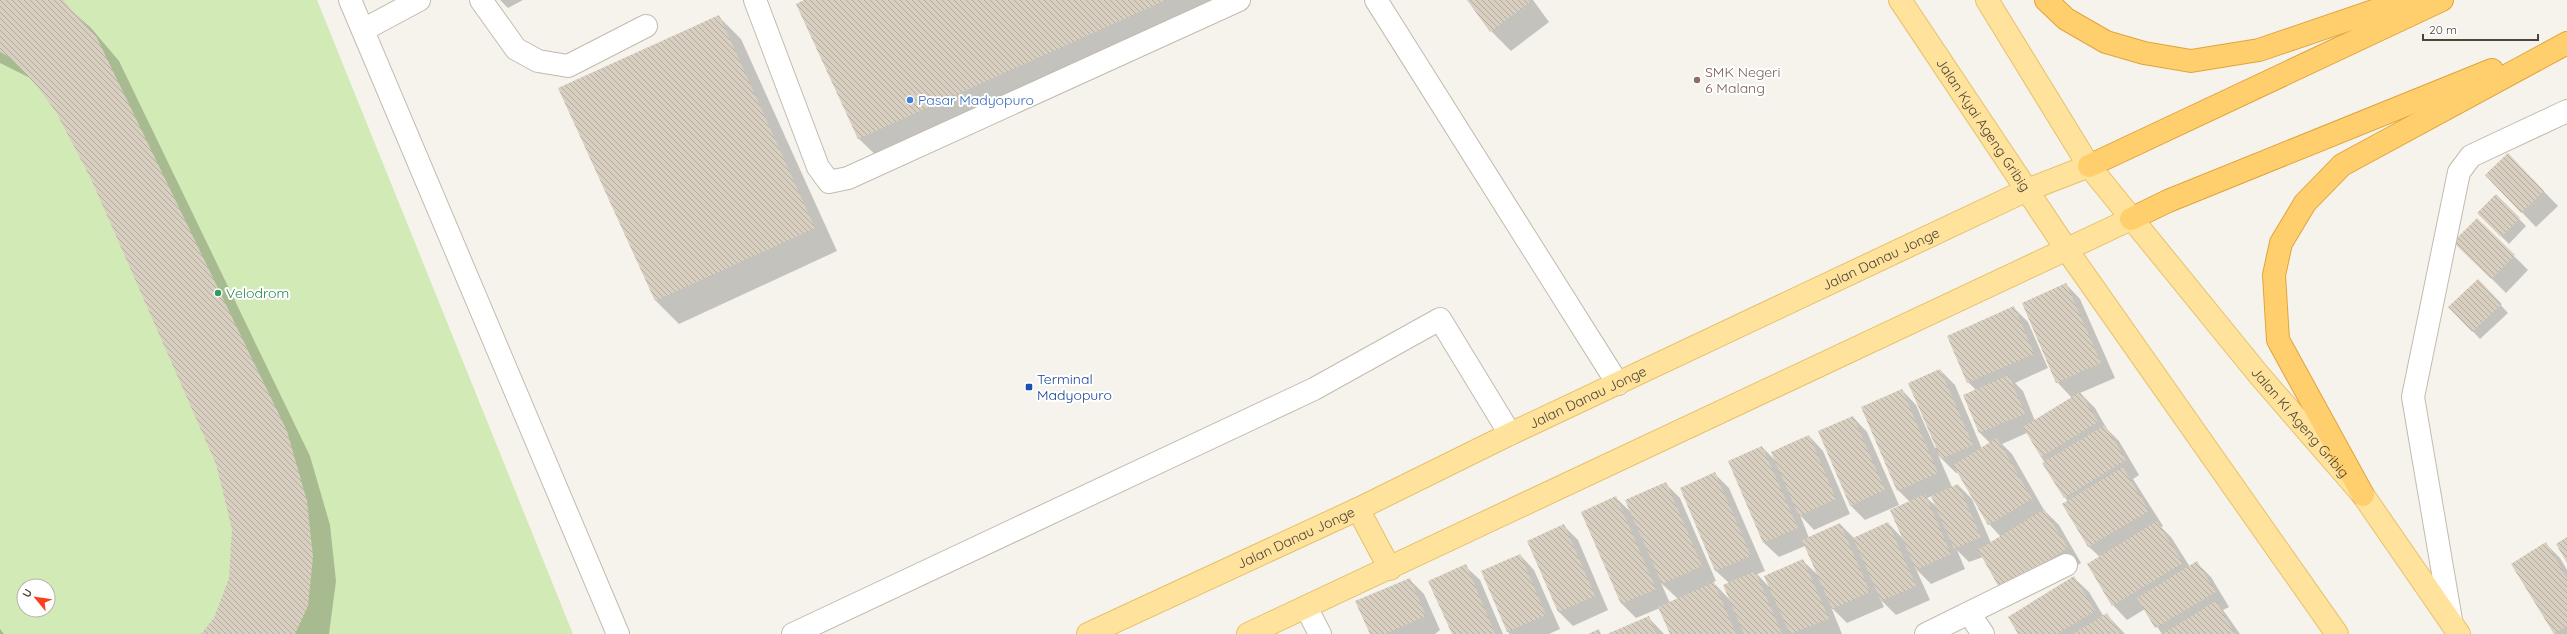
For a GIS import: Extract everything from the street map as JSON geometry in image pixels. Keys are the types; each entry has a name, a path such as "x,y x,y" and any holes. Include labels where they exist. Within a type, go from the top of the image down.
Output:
{"highway":[{"path":"2046,0 2066,19 2106,42 2144,53 2191,61 2259,50 2406,0"},
{"path":"2089,166 2442,0"},
{"path":"2131,219 2168,201 2567,40"},
{"path":"2363,495 2278,340 2274,275 2281,243 2305,203 2342,165 2567,43"}],"main road":[{"name":"Jalan Kyai Ageng Gribig","path":"1900,0 2067,250"},
{"path":"1248,634 1390,569 2131,219 2089,166 1987,0"},
{"name":"Jalan Danau Jonge","path":"1088,634 1358,509 1510,434 2027,190 2089,166"},
{"name":"Jalan Ki Ageng Gribig","path":"2131,219 2259,375 2363,495 2455,627"},
{"path":"2067,250 2338,634"},
{"path":"1358,509 1390,569"}],"street":[{"path":"350,0 618,634"},
{"path":"363,30 419,0"},
{"path":"481,0 516,49 538,61 568,66 646,26"},
{"path":"755,0 818,167 830,182 848,178 1239,0"},
{"path":"1376,0 1618,384"},
{"path":"2455,627 2413,397 2459,172 2471,156 2567,111"},
{"path":"793,634 1314,389 1440,319 1510,434"},
{"path":"1926,634 2066,565"},
{"path":"1306,607 1320,634"},
{"path":"1969,613 1983,634"}],"green space":[{"name":"Velodrom","path":"0,0 317,0 573,634 0,634"}],"building":[{"path":"0,0 63,0 96,36 287,431 307,501 313,557 308,606 295,634 201,634 214,618 229,578 232,529 216,464 91,179 56,112 36,85 11,58 0,52"},
{"path":"804,0 1166,0 858,139 796,4"},
{"path":"1467,0 1528,0 1530,2 1490,32"},
{"path":"719,15 815,228 655,301 558,88"},
{"path":"2508,153 2544,191 2521,213 2485,175"},
{"path":"2496,194 2520,218 2501,237 2477,213"},
{"path":"2477,218 2515,255 2491,279 2453,242"},
{"path":"2478,279 2502,304 2472,332 2448,307"},
{"path":"2066,283 2101,363 2056,383 2022,303"},
{"path":"2014,306 2034,354 1967,383 1947,336"},
{"path":"1940,369 1973,445 1941,459 1908,383"},
{"path":"2009,375 2025,414 1979,433 1963,395"},
{"path":"1902,389 1938,473 1897,491 1861,407"},
{"path":"2080,392 2098,422 2041,457 2023,427"},
{"path":"1853,416 1885,490 1850,506 1818,431"},
{"path":"2105,425 2126,460 2064,498 2042,463"},
{"path":"1809,435 1836,499 1799,516 1771,452"},
{"path":"1997,438 2032,499 1988,525 1953,465"},
{"path":"1762,446 1798,528 1763,543 1728,461"},
{"path":"2123,467 2149,511 2088,547 2062,504"},
{"path":"1715,472 1751,556 1715,571 1680,488"},
{"path":"1666,482 1702,566 1662,584 1625,500"},
{"path":"1958,484 1981,537 1954,549 1931,496"},
{"path":"1925,494 1951,554 1916,570 1890,510"},
{"path":"1616,496 1656,589 1621,604 1581,512"},
{"path":"2044,509 2068,548 2000,589 1978,550"},
{"path":"2157,521 2183,563 2112,606 2087,564"},
{"path":"1888,522 1916,586 1881,601 1853,538"},
{"path":"1840,523 1870,592 1832,609 1802,540"},
{"path":"1564,524 1595,596 1558,612 1527,541"},
{"path":"2567,537 2567,563 2556,544"},
{"path":"2546,542 2567,578 2567,626 2554,634 2511,564"},
{"path":"1520,554 1546,615 1507,632 1481,571"},
{"path":"1803,559 1829,619 1790,634 1764,576"},
{"path":"2197,561 2216,592 2155,628 2137,598"},
{"path":"1466,564 1495,634 1452,634 1428,581"},
{"path":"1755,571 1782,634 1744,634 1723,585"},
{"path":"2074,576 2095,611 2057,634 2018,634 2008,617"},
{"path":"1410,578 1426,616 1385,634 1370,634 1355,601"},
{"path":"1714,582 1736,634 1670,634 1658,607"},
{"path":"2216,601 2235,634 2162,634"},
{"path":"2107,613 2120,634 2073,634"},
{"path":"1649,616 1656,634 1607,634"},
{"path":"1599,629 1601,634 1588,634"}],"place":[{"name":"SMK Negeri 6 Malang","path":"1697,80"},
{"name":"Pasar Madyopuro","path":"910,100"},
{"name":"Velodrom","path":"218,293"},
{"name":"Terminal Madyopuro","path":"1029,387"}]}
